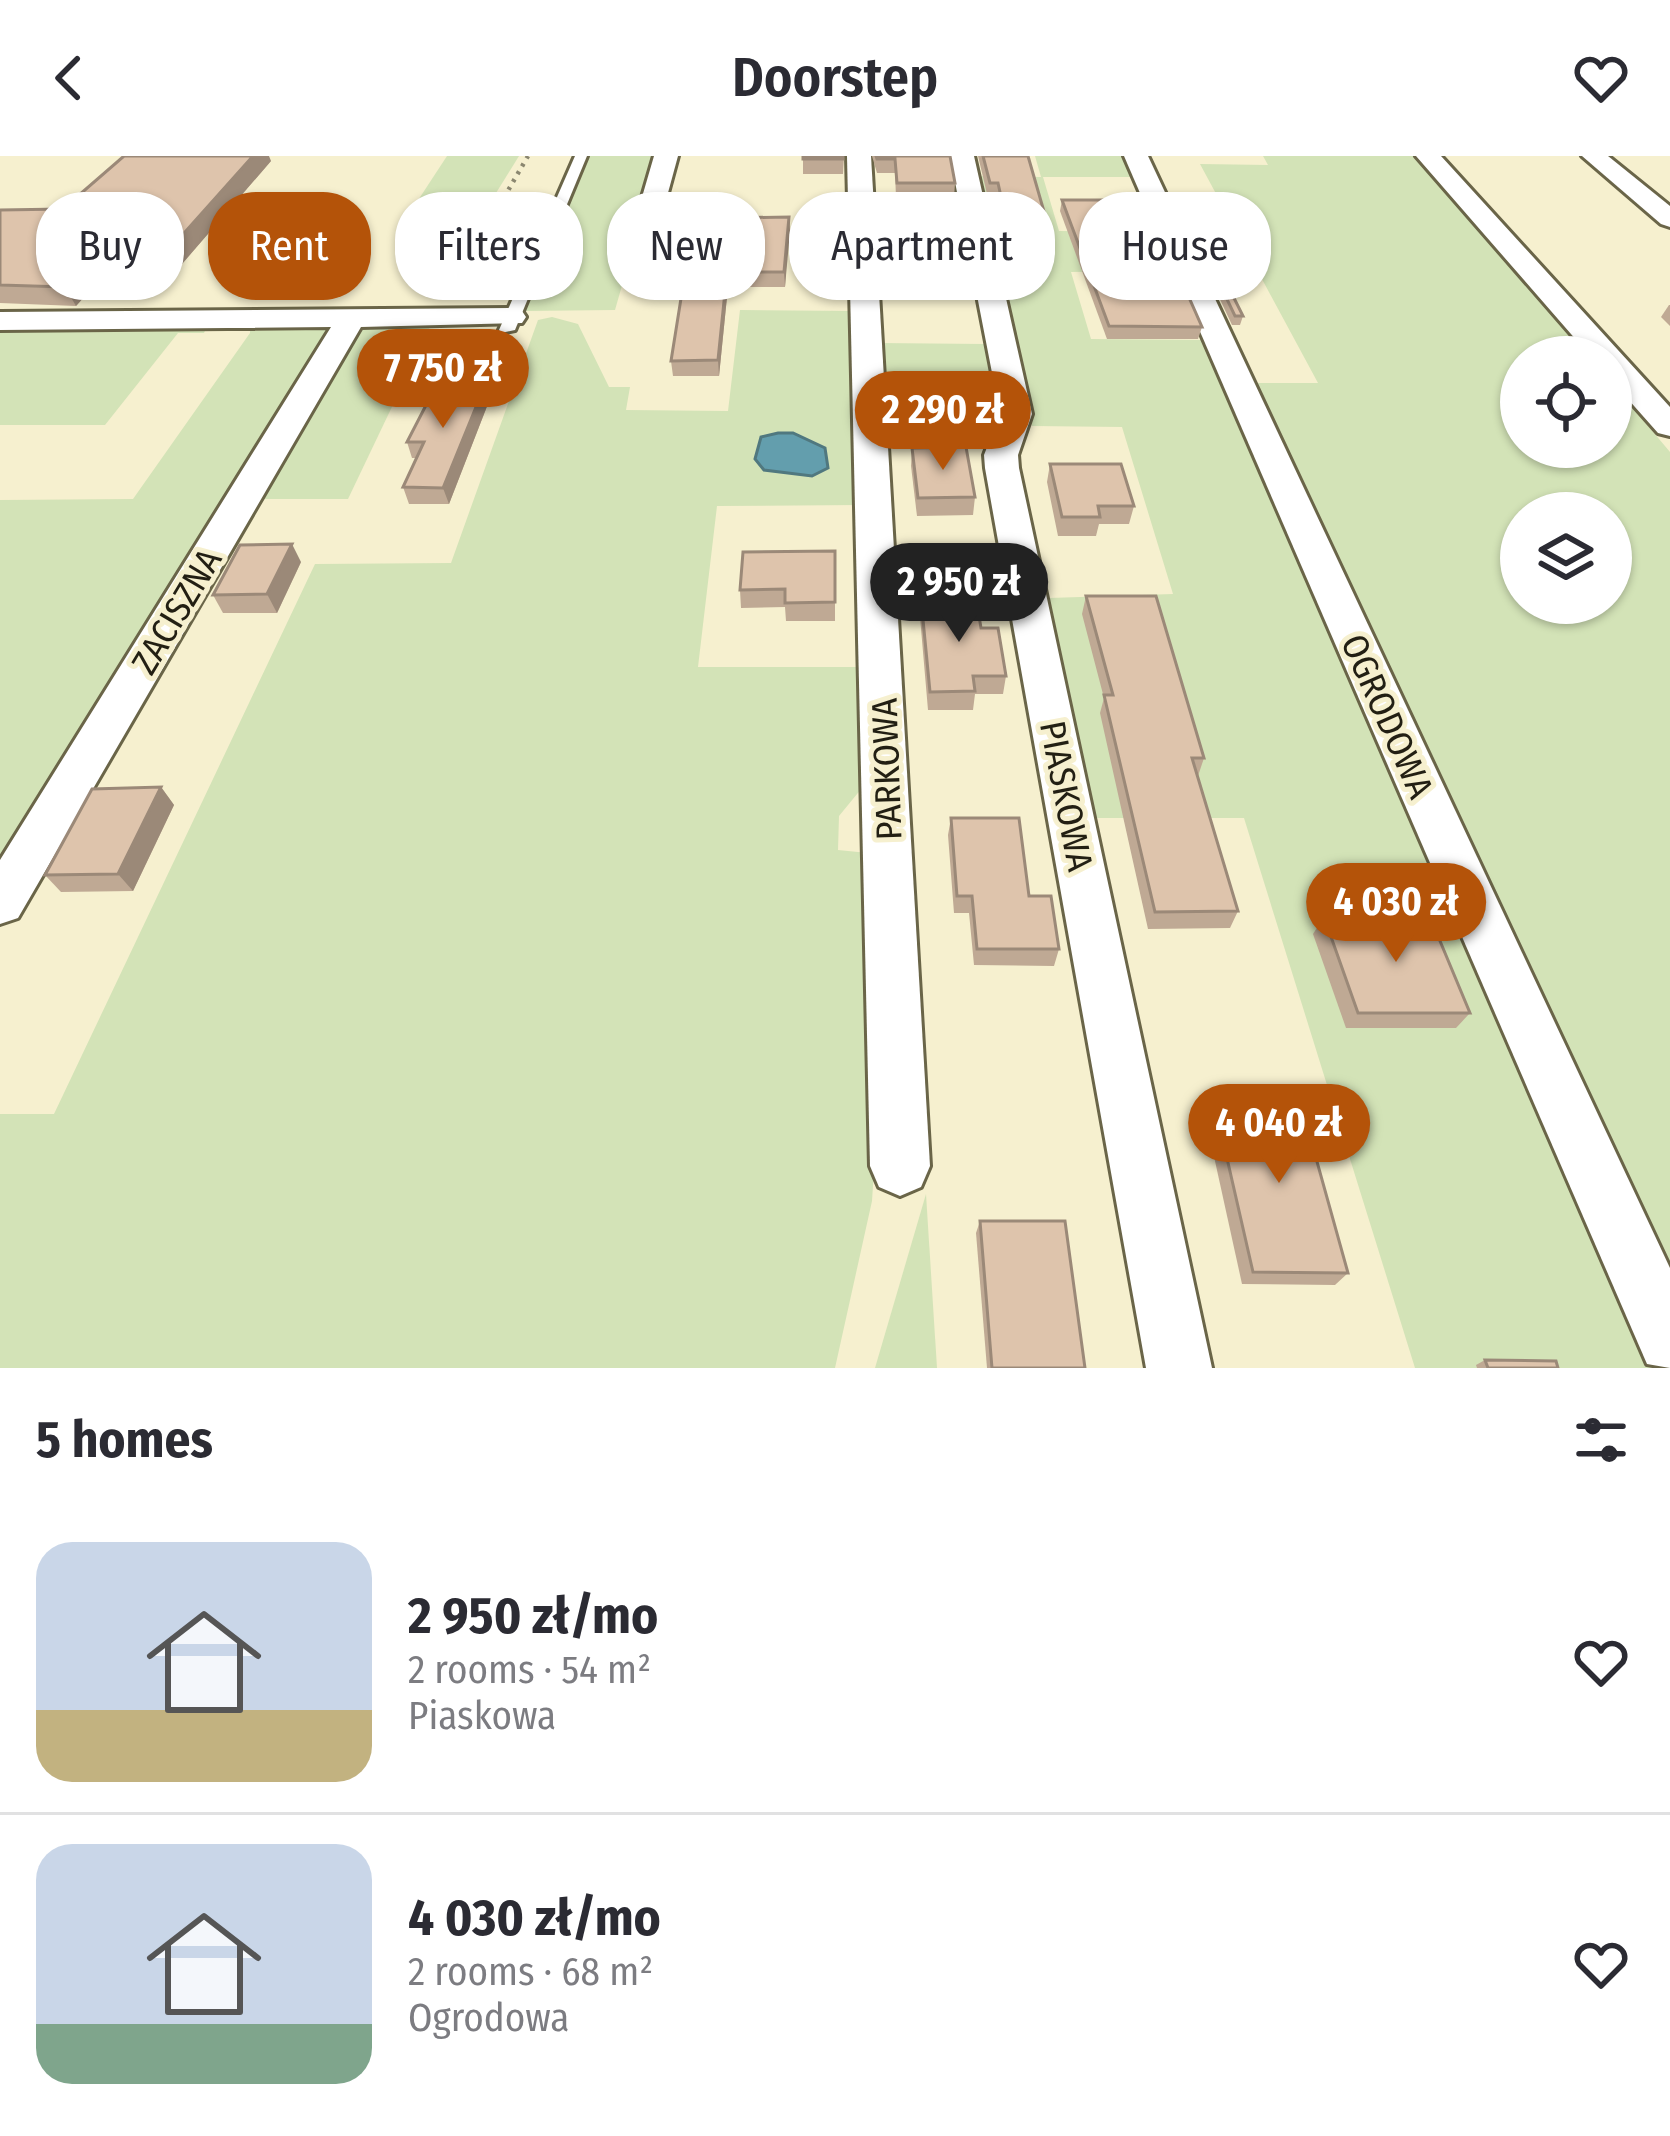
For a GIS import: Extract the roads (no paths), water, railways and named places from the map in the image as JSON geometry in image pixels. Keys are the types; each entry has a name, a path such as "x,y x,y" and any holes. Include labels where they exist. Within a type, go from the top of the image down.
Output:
{"street":[{"path":"656,192 666,156"},
{"name":"PARKOWA","path":"859,156 900,1166"},
{"name":"PIASKOWA","path":"962,156 1016,414 1001,455 1002,467 1179,1368"},
{"name":"OGRODOWA","path":"1136,156 1670,1341"},
{"path":"1428,156 1588,336"},
{"path":"1594,156 1670,219"},
{"path":"0,321 351,319 509,324"},
{"name":"ZACISZNA","path":"0,903 351,319"},
{"path":"1632,384 1670,426"}],"lane":[{"path":"509,324 580,156"}],"water":[{"path":"793,433 825,448 828,468 812,476 764,470 755,459 761,437"}]}
